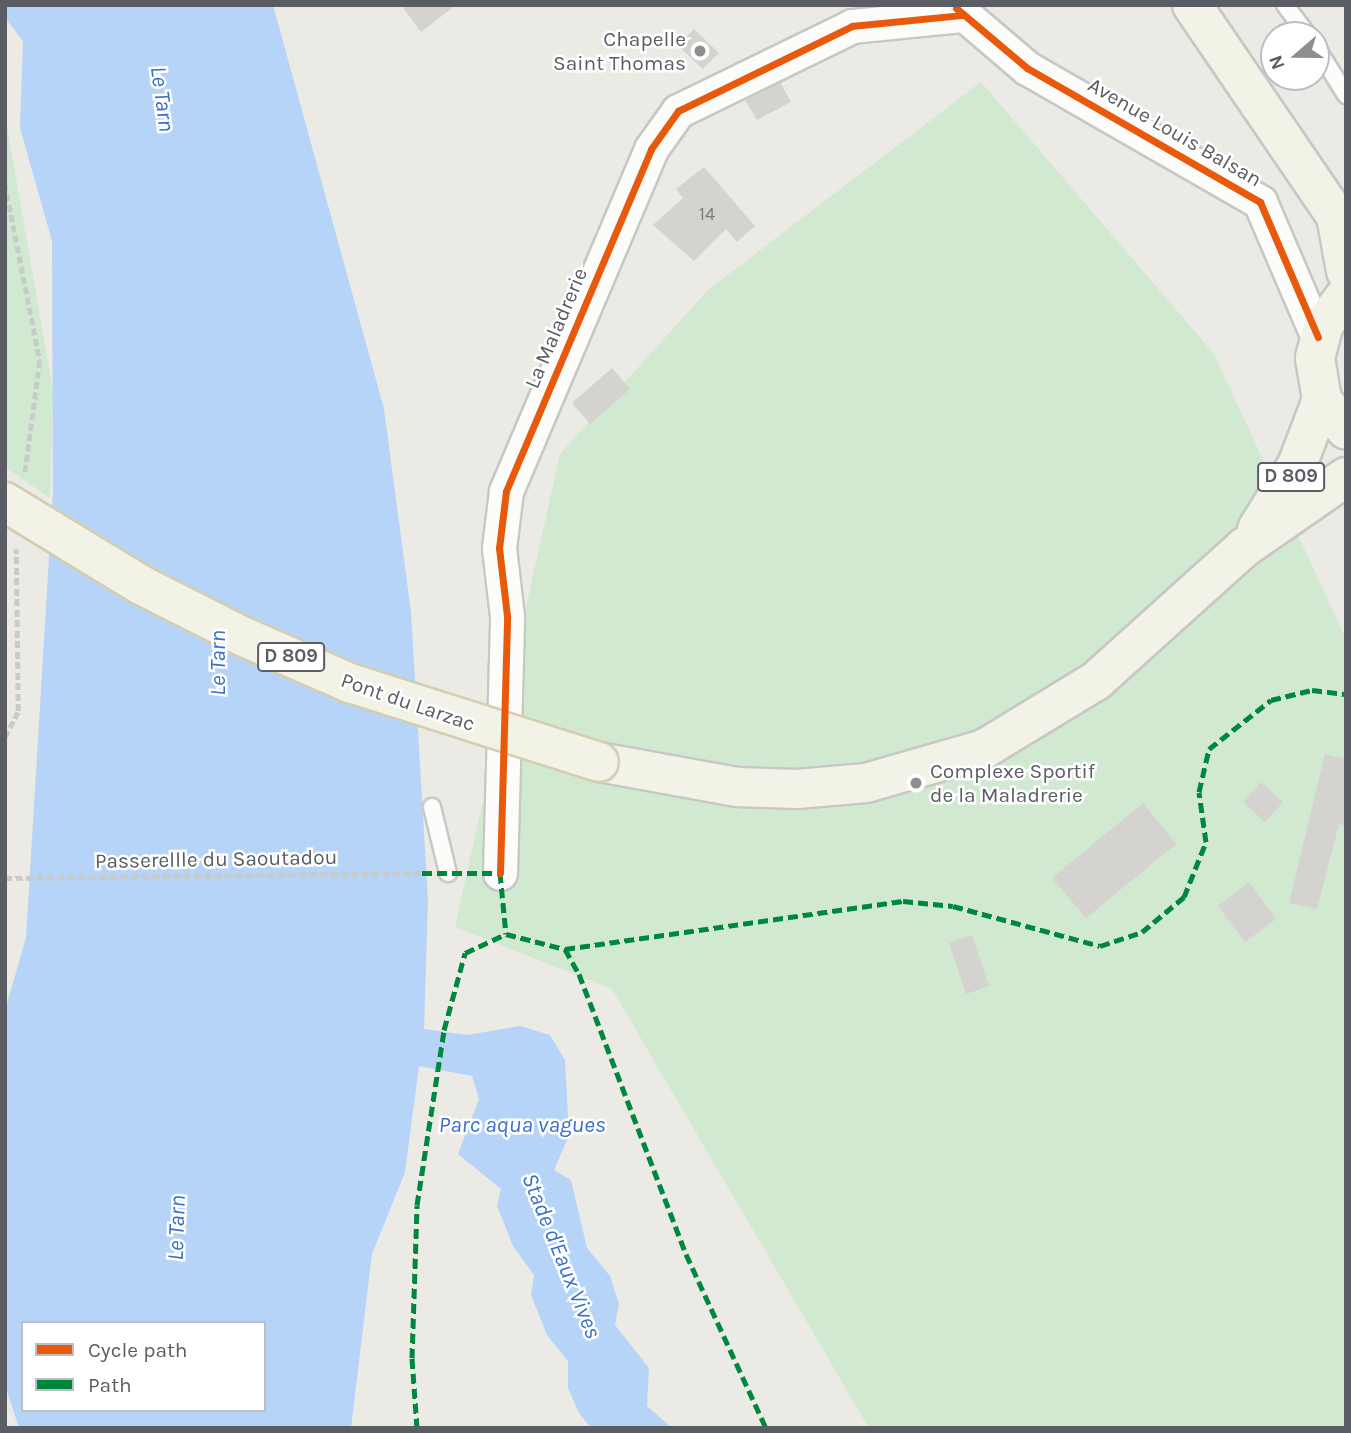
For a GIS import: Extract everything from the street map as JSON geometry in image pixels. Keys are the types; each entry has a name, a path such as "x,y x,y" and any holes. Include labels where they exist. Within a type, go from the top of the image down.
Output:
{"main road":[{"path":"1192,5 1274,121 1336,216 1344,289 1318,337 1316,380 1322,400 1346,430"},
{"path":"1274,121 1346,187"},
{"name":"D 809","path":"1245,547 1297,465 1322,400"},
{"name":"D 809","path":"1245,547 1346,477"},
{"name":"Pont du Larzac","path":"15,490 141,585 256,642 362,688 599,762 737,787 797,789 925,770 1043,718 1158,628 1245,547"}],"street":[{"name":"Avenue Louis Balsan","path":"958,10 1027,68 1261,202 1274,221 1291,276 1318,337"},
{"name":"La Maladrerie","path":"500,873 507,616 499,548 506,491 651,149 678,111 852,26 958,10"},
{"path":"1291,276 1344,289"}],"lane":[{"path":"1285,5 1297,21"},
{"path":"1330,69 1346,95"},
{"path":"432,807 448,873"}],"path":[{"path":"5,184 40,361 15,490"},
{"path":"5,737 18,711 15,543"}],"green space":[{"name":"Complexe Sportif de la Maladrerie","path":"981,82 1214,354 1346,639 1346,1428 869,1428 612,989 455,927 560,454 708,290"},
{"path":"5,115 53,391 50,498 5,467"}],"water":[{"path":"5,5 273,5 384,409 411,612 428,900 424,1029 467,1035 520,1026 550,1035 565,1060 569,1135 554,1170 571,1180 587,1248 610,1276 619,1304 615,1325 649,1368 647,1406 672,1428 591,1428 579,1413 568,1388 568,1361 547,1335 531,1295 534,1275 513,1246 497,1206 501,1189 458,1154 479,1099 472,1076 419,1066 405,1172 372,1254 351,1428 19,1428 5,1385 5,1010 26,938 53,491 52,241 20,128 23,41 5,18"}],"building":[{"path":"401,5 456,5 421,32"},
{"name":"Chapelle Saint Thomas","path":"694,29 719,53 703,69 678,46"},
{"path":"780,82 791,102 757,120 745,100"},
{"path":"704,167 755,226 737,242 726,229 694,261 653,225 683,198 676,189"},
{"path":"612,368 630,389 590,424 572,403"},
{"path":"1325,754 1346,759 1346,826 1339,824 1317,909 1289,903"},
{"path":"1261,782 1283,802 1265,822 1243,802"},
{"path":"1143,803 1176,844 1086,918 1052,878"},
{"path":"1249,882 1276,919 1245,942 1218,906"},
{"path":"972,935 989,986 966,994 949,943"}],"marked path":[{"path":"565,949 903,901 953,906 1100,946 1142,932 1184,897 1206,842 1199,792 1209,749 1271,700 1312,690 1346,694"},
{"path":"422,873 500,873 506,934"},
{"path":"417,1428 412,1358 417,1205 444,1030 465,953 506,934 565,949 579,974 686,1254 766,1428"}],"cycle path":[{"path":"956,8 1027,68 1260,202 1318,337"},
{"path":"500,873 507,616 499,548 506,491 651,149 678,111 852,26 962,15"}],"place":[{"name":"Chapelle Saint Thomas","path":"700,51"},
{"name":"Complexe Sportif de la Maladrerie","path":"916,783"}],"water label":[{"name":"Le Tarn","path":"162,99"},
{"name":"Le Tarn","path":"218,663"},
{"name":"Parc aqua vagues","path":"522,1125"},
{"name":"Le Tarn","path":"177,1228"},
{"name":"Stade d'Eaux Vives","path":"561,1256"}]}
